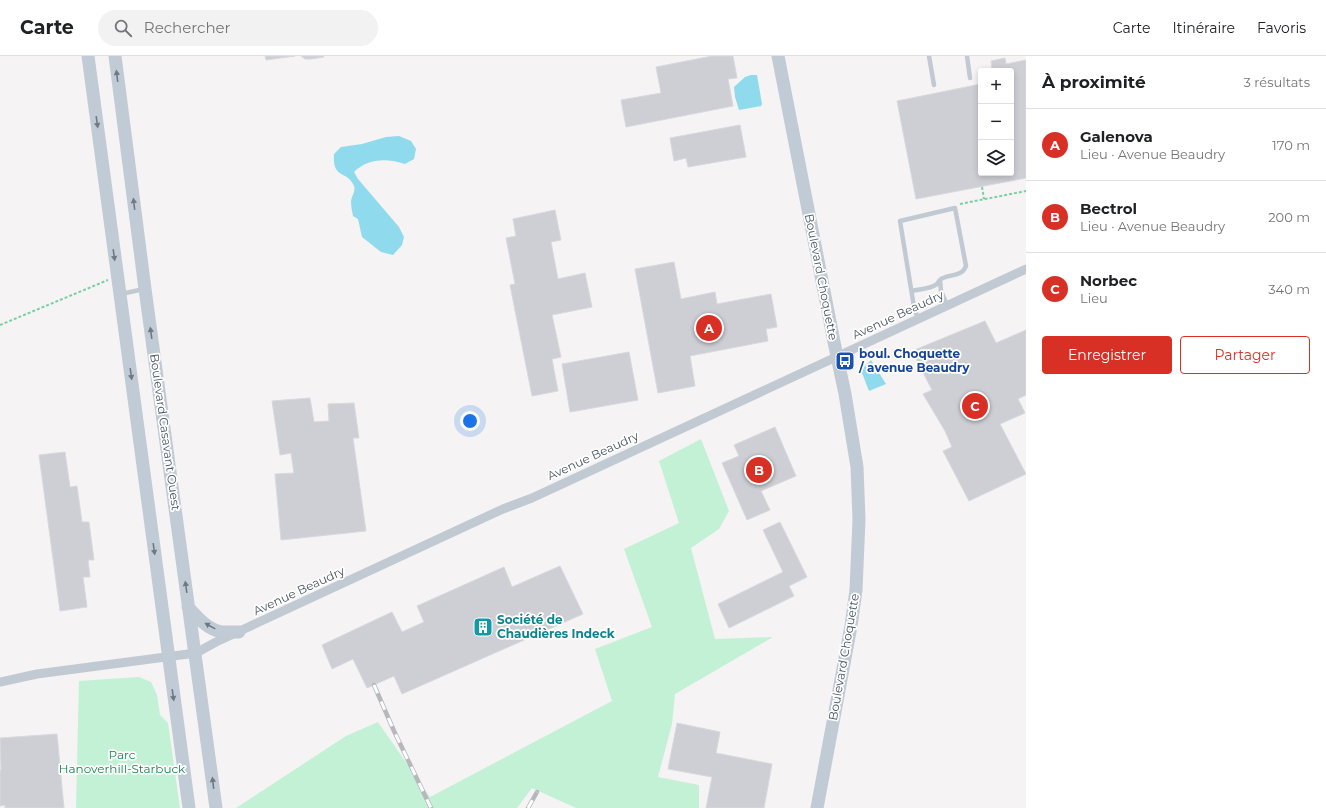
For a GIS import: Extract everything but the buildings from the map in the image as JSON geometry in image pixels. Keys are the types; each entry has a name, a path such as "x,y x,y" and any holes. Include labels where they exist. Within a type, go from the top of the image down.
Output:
{"main road":[{"path":"88,56 188,808"},
{"name":"Boulevard Casavant Ouest","path":"115,56 145,289 216,808"},
{"name":"Boulevard Choquette","path":"778,56 845,394 857,467 859,519 856,590 851,626 817,808"},
{"path":"188,607 202,622 221,632 239,632"}],"street":[{"name":"Avenue Beaudry","path":"0,682 37,674 196,653 1026,269"}],"lane":[{"path":"928,56 934,85"},
{"path":"968,56 970,78"},
{"path":"912,291 932,287 937,284 940,279 960,273 966,266 955,208 900,221 914,307 918,319"},
{"path":"940,279 941,291 947,305"},
{"path":"120,294 145,289"}],"path":[{"path":"982,187 984,199"},
{"path":"960,204 1026,191"},
{"path":"0,325 117,276"}],"green space":[{"path":"701,439 729,511 719,529 691,548 715,639 773,637 675,694 672,724 658,777 699,785 699,808 576,808 532,788 517,808 236,808 346,736 378,722 430,797 612,701 595,649 652,627 624,549 679,523 659,461"},
{"name":"Parc Hanoverhill-Starbuck","path":"139,677 151,682 157,695 160,715 168,723 180,808 76,808 79,681"}],"water":[{"path":"757,75 762,104 761,106 739,110 734,87 745,77"},
{"path":"399,136 411,141 416,149 414,159 405,164 378,160 359,167 354,172 358,179 399,227 404,237 402,245 393,255 381,252 362,237 358,219 353,216 351,201 354,186 348,178 335,168 334,154 341,147 362,144 386,137"},
{"path":"871,360 886,384 869,391 862,373 863,368"}],"railway":[{"path":"374,685 431,808"},
{"path":"528,808 537,792"}],"place":[{"name":"Galenova","path":"709,328"},
{"name":"boul. Choquette / avenue Beaudry","path":"845,361"},
{"name":"Norbec","path":"975,406"},
{"name":"Bectrol","path":"759,470"},
{"name":"Société de Chaudières Indeck","path":"483,627"}]}
